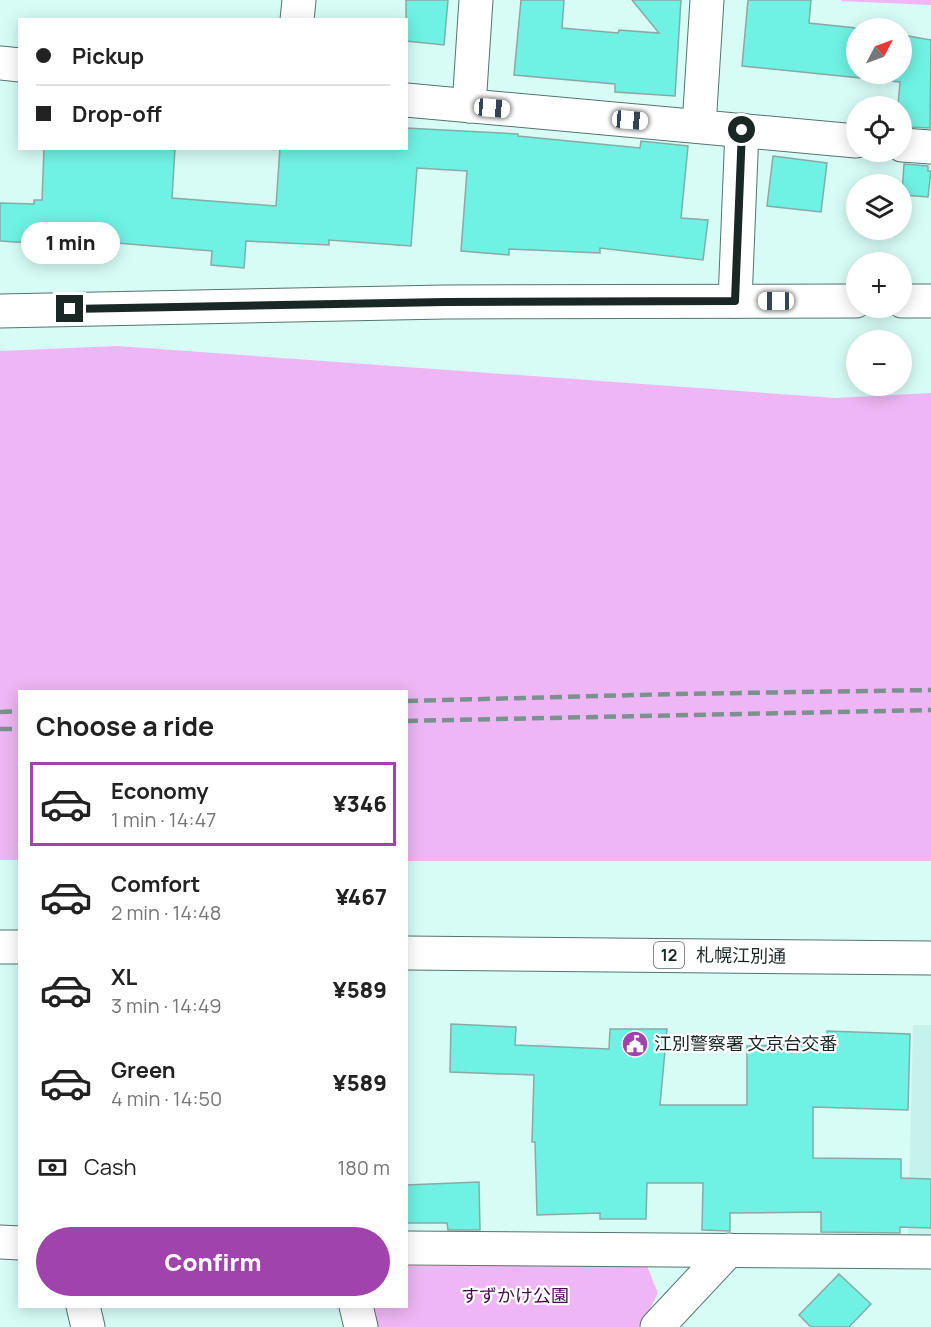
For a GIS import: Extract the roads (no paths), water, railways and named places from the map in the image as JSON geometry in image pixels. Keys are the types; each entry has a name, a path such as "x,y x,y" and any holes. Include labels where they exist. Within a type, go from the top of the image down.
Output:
{"main road":[{"path":"297,18 299,0"},
{"path":"469,106 476,0"},
{"path":"699,126 707,0"},
{"path":"0,63 18,65"},
{"path":"408,100 846,140"},
{"path":"735,301 742,130"},
{"path":"912,146 931,147"},
{"path":"0,311 445,302 846,301"},
{"path":"912,301 931,301"},
{"path":"0,947 18,947"},
{"name":"札幌江別通","path":"408,953 931,958"},
{"path":"0,1242 18,1243"},
{"path":"408,1248 931,1252"},
{"path":"657,1327 729,1250"},
{"path":"83,1308 88,1327"},
{"path":"356,1308 361,1327"}],"railway":[{"path":"408,701 931,690"},
{"path":"408,721 931,710"},
{"path":"0,712 18,711"},
{"path":"0,729 18,729"}],"place":[{"name":"江別警察署 文京台交番","path":"635,1044"}],"park label":[{"name":"すずかけ公園","path":"515,1296"}]}
